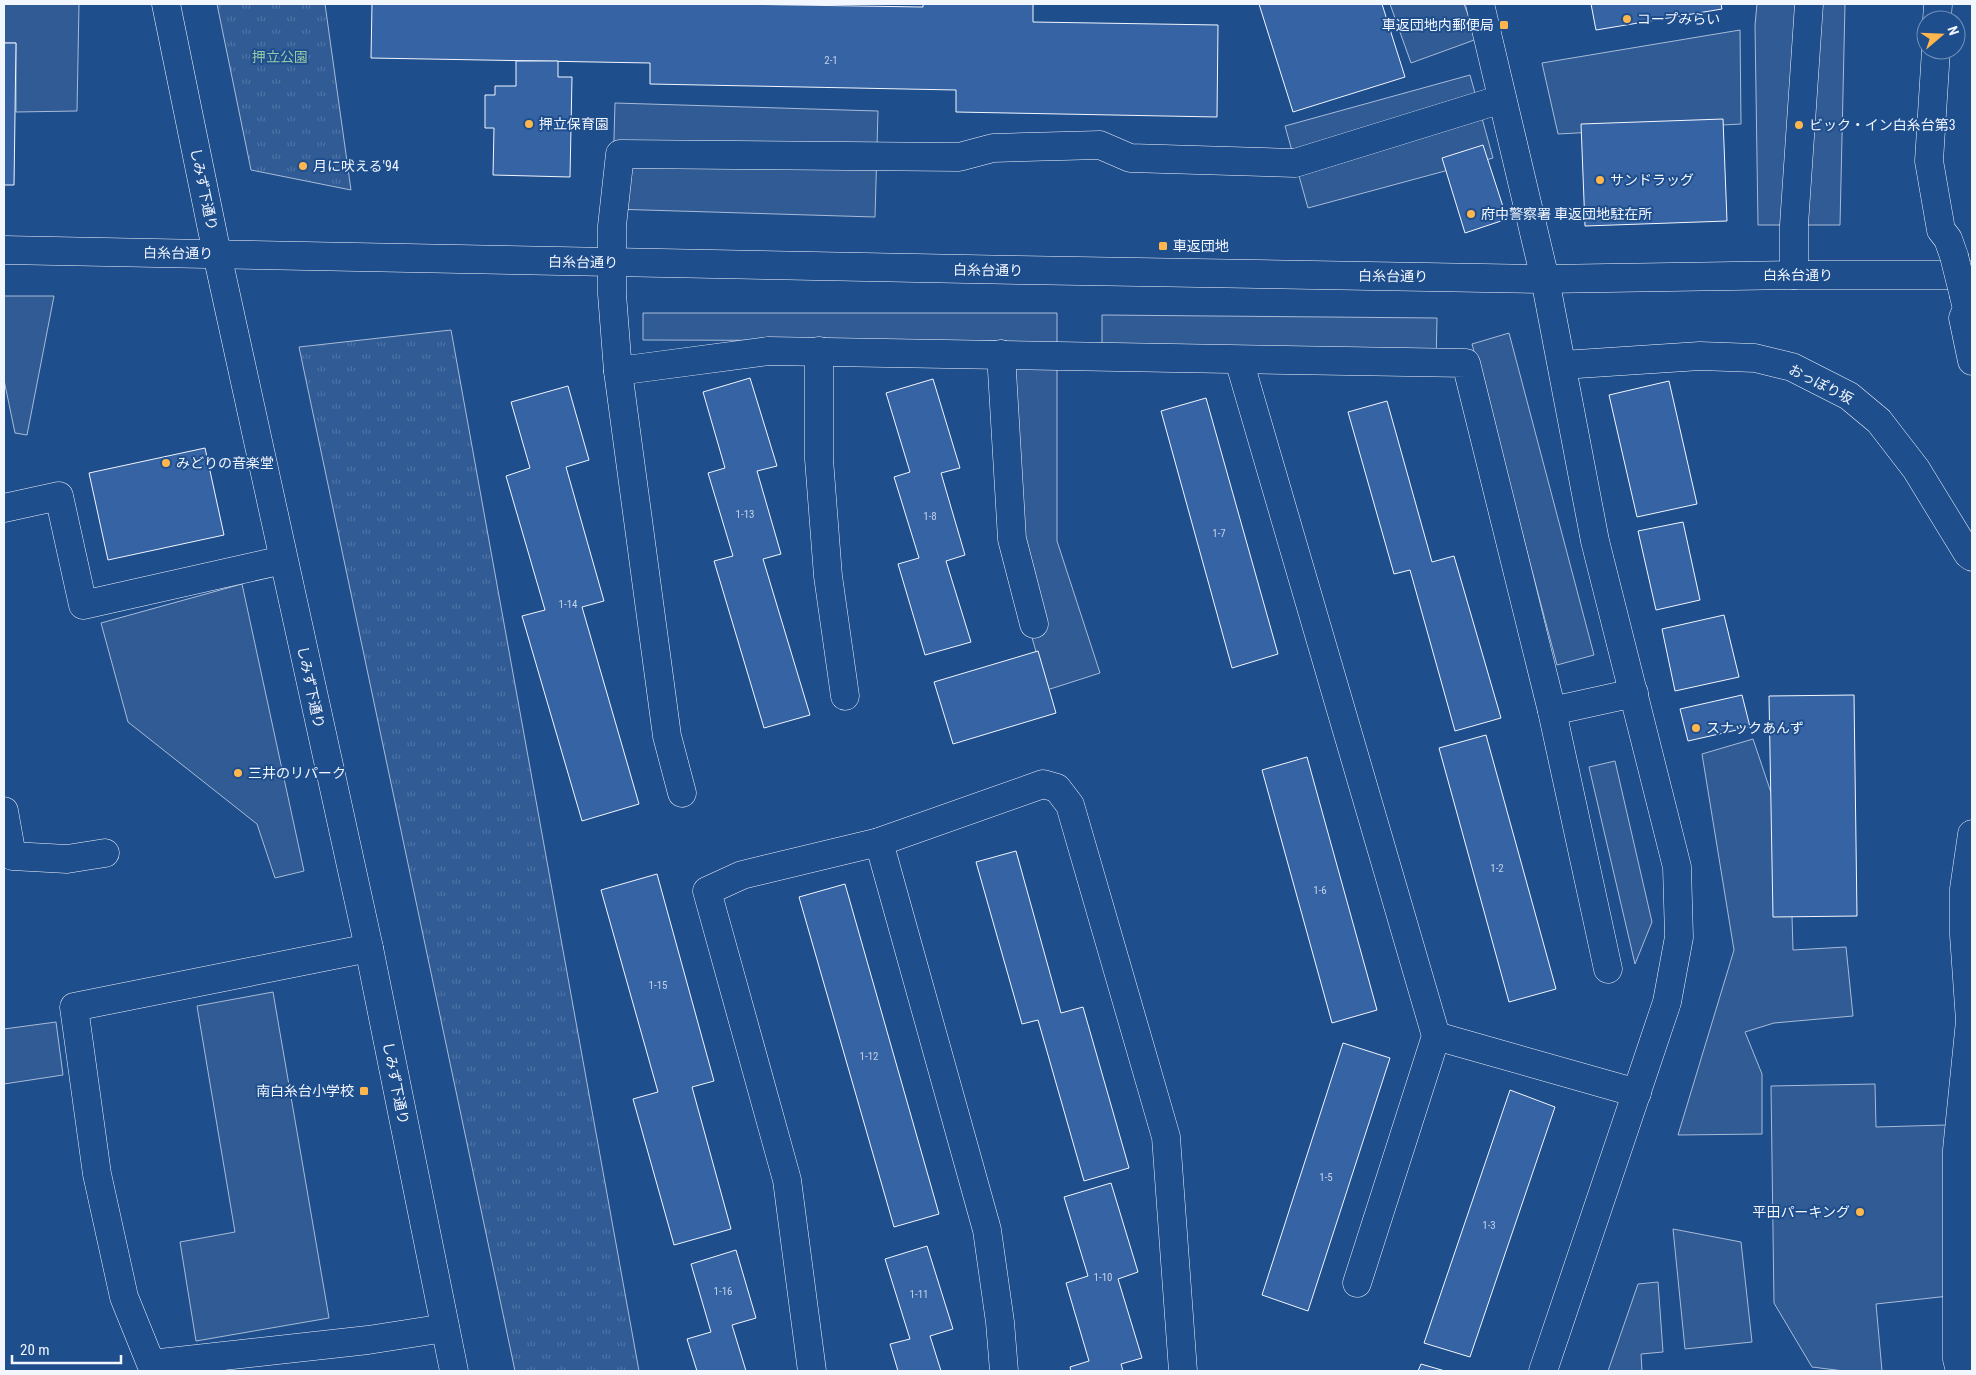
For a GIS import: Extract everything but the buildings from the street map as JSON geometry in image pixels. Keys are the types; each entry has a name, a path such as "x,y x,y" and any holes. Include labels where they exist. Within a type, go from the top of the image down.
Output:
{"street":[{"name":"しみず下通り","path":"166,4 217,254 369,948 454,1371"},
{"path":"1480,4 1545,278 1595,541 1677,867 1679,937 1667,1002 1543,1371"},
{"path":"1794,274 1794,225 1809,4"},
{"path":"1935,60 1929,161 1941,230 1964,275 1963,318 1972,361"},
{"path":"682,793 668,736 618,371 612,294 612,226 620,154 959,157 993,148 1100,145 1130,158 1295,163 1502,99"},
{"name":"白糸台通り","path":"4,250 1545,278 1794,274 1964,275"},
{"path":"618,371 768,351 1466,363 1552,711 1608,969"},
{"path":"819,351 819,459 828,576 845,696"},
{"path":"1001,354 1012,539 1034,624"},
{"name":"おっぽり坂","path":"1562,365 1700,356 1754,358 1792,367 1849,396 1879,421 1916,469 1972,558"},
{"path":"1239,360 1436,1036 1357,1283"},
{"path":"4,508 59,496 83,605 283,560"},
{"path":"1552,711 1634,692"},
{"path":"812,1371 787,1180 707,890 742,875 879,842 1043,784 1057,788 1070,805 1166,1137 1183,1371"},
{"path":"4,811 12,856 66,859 105,853"},
{"path":"1960,1371 1957,1359 1957,1150 1970,1021 1964,935 1964,889 1972,834"},
{"path":"879,842 987,1230 1000,1322 1004,1371"},
{"path":"369,948 74,1007 97,1174 124,1297 151,1364 368,1340 445,1328"},
{"path":"1436,1036 1637,1092"}],"green space":[{"name":"押立公園","path":"217,4 325,4 351,190 251,170"},
{"path":"451,330 639,1371 515,1371 299,347"}],"shaded area":[{"path":"4,4 79,4 77,111 16,112 16,43 4,43"},
{"path":"1390,4 1464,4 1477,39 1411,63"},
{"name":"ビック・イン白糸台第3","path":"1757,4 1845,4 1840,225 1758,225 1755,25"},
{"path":"1740,30 1741,124 1558,134 1542,63"},
{"path":"1470,75 1493,158 1308,208 1285,126"},
{"path":"615,103 878,111 875,217 612,209"},
{"path":"4,296 54,296 27,435 15,433 4,380"},
{"path":"643,313 1057,313 1057,541 1100,673 1047,690 1002,533 996,341 643,340"},
{"path":"1102,315 1437,318 1436,365 1102,362"},
{"path":"1509,333 1594,655 1557,665 1472,344"},
{"name":"三井のリパーク","path":"242,584 304,871 275,878 257,824 128,722 101,623"},
{"path":"1753,739 1790,849 1793,950 1846,947 1853,1016 1774,1023 1745,1032 1762,1074 1762,1134 1678,1135 1734,950 1702,754"},
{"path":"1615,761 1652,922 1635,964 1589,767"},
{"path":"273,992 329,1318 196,1341 180,1242 235,1232 197,1006"},
{"path":"56,1022 63,1075 4,1084 4,1029"},
{"name":"平田パーキング","path":"1875,1084 1876,1127 1946,1125 1949,1296 1876,1304 1882,1371 1844,1371 1812,1367 1774,1303 1771,1086"},
{"path":"1673,1229 1741,1242 1752,1342 1685,1349"},
{"path":"1658,1282 1663,1352 1641,1354 1642,1371 1608,1371 1638,1284"}],"place":[{"name":"コープみらい","path":"1627,19"},
{"name":"車返団地内郵便局","path":"1504,25"},
{"name":"押立保育園","path":"529,124"},
{"name":"ビック・イン白糸台第3","path":"1799,125"},
{"name":"月に吠える'94","path":"303,166"},
{"name":"サンドラッグ","path":"1600,180"},
{"name":"府中警察署 車返団地駐在所","path":"1471,214"},
{"name":"車返団地","path":"1163,246"},
{"name":"みどりの音楽堂","path":"166,463"},
{"name":"スナックあんず","path":"1696,728"},
{"name":"三井のリパーク","path":"238,773"},
{"name":"南白糸台小学校","path":"364,1091"},
{"name":"平田パーキング","path":"1860,1212"}]}
